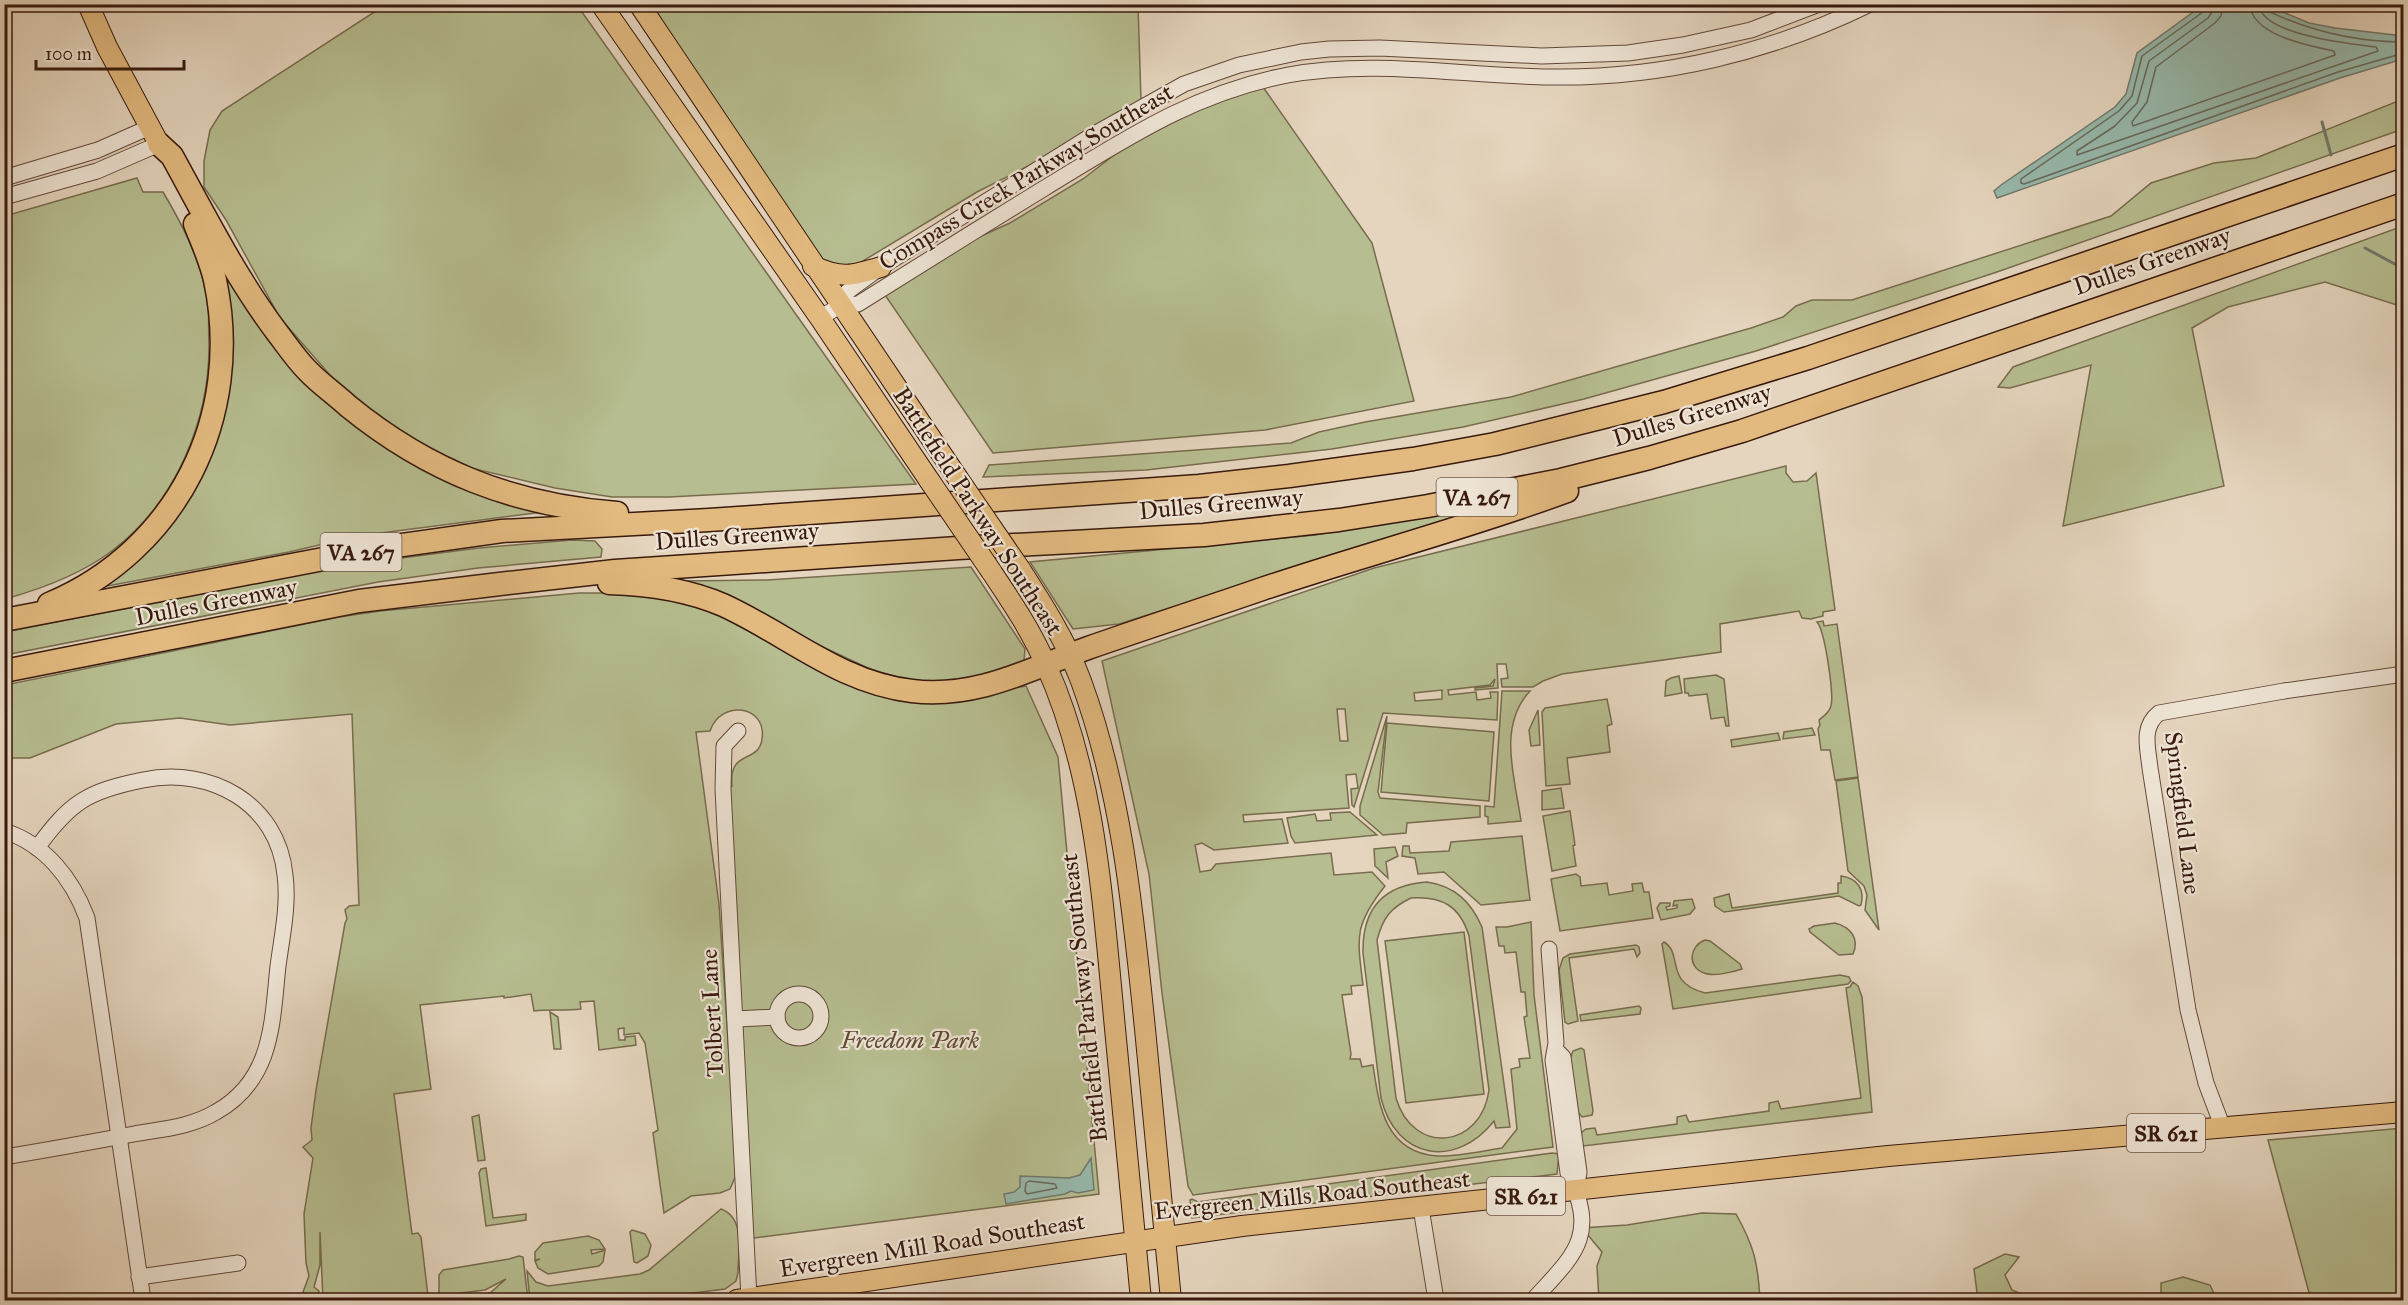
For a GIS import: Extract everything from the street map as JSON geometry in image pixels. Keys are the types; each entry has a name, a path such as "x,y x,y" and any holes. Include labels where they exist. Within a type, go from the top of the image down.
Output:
{"highway":[{"path":"155,135 172,156 233,269 258,307 307,370 360,416 432,463 464,479 542,502 588,511 709,520"},
{"path":"11,619 63,598 98,577 125,557 158,524 180,494 204,449 216,409 222,364 221,317 215,279 194,223 162,162 155,135"},
{"name":"Dulles Greenway","path":"11,619 381,548 502,531 709,520 1210,484 1413,459 1495,444 1664,402 1808,358 2403,155"},
{"name":"Dulles Greenway","path":"4,671 359,601 508,583 615,571 1204,535 1294,526 1428,506 1517,489 1668,453 1742,431 2403,204"},
{"path":"508,583 622,584 663,588 692,594 723,605 870,683 913,692 961,692 986,686 1069,655 1298,577 1543,500 1668,453"}],"main road":[{"path":"88,4 107,47 155,135"},
{"name":"Battlefield Parkway Southeast","path":"601,4 820,318 992,571 1046,664 1059,696 1088,804 1102,894 1141,1300"},
{"name":"Battlefield Parkway Southeast","path":"639,4 813,266 1020,569 1041,602 1069,655 1092,716 1108,771 1122,838 1133,909 1171,1300"},
{"path":"813,266 840,275 854,276 880,267"},
{"name":"SR 621","path":"2223,1128 2403,1112"},
{"name":"Evergreen Mills Road Southeast","path":"1135,1240 1888,1156 2223,1128"},
{"name":"Evergreen Mill Road Southeast","path":"743,1299 1135,1240"}],"street":[{"name":"Compass Creek Parkway Southeast","path":"841,305 847,292 880,267 1091,136 1184,84 1239,65 1301,52 1329,49 1390,48 1542,56 1628,53 1691,44 1751,30 1820,4"},
{"name":"Compass Creek Parkway Southeast","path":"820,318 841,305 858,304 1154,122 1203,99 1234,88 1290,75 1341,69 1549,77 1593,77 1667,69 1758,49 1824,26 1870,4"},
{"path":"4,178 155,135"},
{"path":"4,197 97,171 155,135"},
{"name":"Springfield Lane","path":"2223,1128 2206,1083 2188,1010 2150,768 2147,728 2151,719 2160,713 2175,709 2403,674"},
{"name":"Tolbert Lane","path":"738,731 724,746 723,789 735,1019 743,1299"},
{"path":"5,1155 120,1137 202,1120 230,1103 243,1091 257,1072 270,1037 286,894 283,861 278,846 263,820 239,797 206,780 173,776 113,786 84,798 58,819 37,848"},
{"path":"4,831 37,848 63,873 81,902 87,918 143,1300"},
{"path":"1533,1300 1570,1260 1580,1241 1582,1228 1576,1190 1580,1172 1563,1057 1557,1051 1549,950"},
{"path":"735,1019 777,1017"},
{"path":"1421,1208 1436,1300"},
{"path":"140,1277 238,1263"}],"green space":[{"path":"385,5 577,5 916,484 669,497 612,497 555,488 471,468 427,447 386,423 330,375 280,318 226,220 204,187 204,161 210,130 222,111"},
{"path":"653,5 1138,5 1141,100 1052,154 977,192 853,267 823,262 700,86"},
{"path":"1263,87 1372,243 1414,401 1265,430 993,453 885,295 968,242 1010,223 1083,179 1122,149 1198,107"},
{"path":"2403,99 2403,129 1997,272 1756,351 1584,399 1463,427 1332,449 1146,470 983,477 989,465 1291,443 1319,432 1365,422 1511,397 1751,328 1783,317 1796,306 1812,300 1852,300 2111,216 2151,183 2214,163 2256,158"},
{"path":"137,178 143,192 163,192 189,240 206,292 209,317 208,371 196,429 171,484 155,508 113,550 75,573 5,599 5,216"},
{"path":"2403,226 2403,307 2325,282 2228,307 2192,328 2224,486 2063,526 2091,365 2010,388 1998,387 2013,367"},
{"path":"217,256 346,414 543,512 358,536 289,552 86,590 128,563 220,420"},
{"path":"1786,466 1786,473 1793,482 1807,481 1816,473 1835,610 1823,612 1823,616 1811,619 1802,618 1799,611 1720,624 1721,652 1562,674 1533,687 1502,687 1501,679 1508,678 1506,664 1497,664 1498,688 1475,690 1475,688 1493,686 1495,679 1490,685 1448,690 1449,695 1476,692 1477,700 1491,698 1490,692 1498,692 1497,720 1383,713 1354,807 1351,789 1358,788 1356,774 1346,775 1349,808 1243,815 1244,822 1282,819 1288,843 1214,850 1202,843 1195,845 1200,872 1211,870 1216,864 1331,853 1334,875 1372,872 1385,886 1368,911 1360,932 1363,985 1351,986 1352,994 1342,995 1350,1059 1360,1059 1362,1067 1373,1065 1378,1096 1388,1124 1395,1136 1406,1146 1420,1153 1445,1156 1502,1148 1517,1129 1511,1069 1520,1067 1519,1059 1530,1058 1524,1017 1527,1016 1525,992 1521,992 1516,952 1505,953 1504,946 1499,946 1496,927 1531,922 1534,995 1553,1147 1193,1195 1188,1186 1162,993 1149,874 1102,661 1374,568","holes":["1442,690 1442,699 1415,701 1414,693","1337,709 1345,709 1348,741 1340,741"]},
{"path":"1510,501 1119,624 1073,629 1030,562 1315,535"},
{"path":"572,540 595,541 602,549 601,557 478,568 378,582 5,655 5,632 347,565 479,548"},
{"path":"971,567 1025,649 1024,661 966,680 948,682 912,680 870,669 682,581 767,580"},
{"name":"Freedom Park","path":"579,593 658,597 709,610 858,688 900,701 922,703 1026,686 1058,757 1099,1194 746,1239 723,789 732,786 732,774 739,761 760,747 762,728 758,719 751,713 742,710 733,711 723,714 710,731 696,732 719,904 735,1147 736,1175 730,1189 720,1193 691,1196 664,1213 653,1133 658,1130 645,1043 639,1033 624,1035 624,1028 618,1029 619,1040 635,1036 636,1045 599,1050 594,1001 580,1002 581,1009 534,1011 531,994 420,1005 431,1089 394,1094 412,1234 418,1233 421,1237 428,1296 424,1300 323,1300 320,1232 320,1265 314,1287 319,1291 317,1300 300,1300 309,1276 306,1263 304,1214 313,1158 303,1147 312,1140 311,1128 316,1090 347,919 345,910 349,906 359,905 352,714 230,725 180,718 116,724 30,758 5,758 5,685 339,617 380,611"},
{"path":"1823,621 1824,626 1837,624 1858,777 1835,780 1830,750 1821,750 1819,720 1829,711 1832,699 1826,649 1817,622"},
{"path":"1716,675 1724,679 1729,726 1726,726 1724,717 1711,719 1707,694 1689,696 1685,693 1684,679"},
{"path":"1679,676 1682,693 1665,696 1666,681"},
{"path":"1502,691 1530,691 1520,705 1511,736 1513,770 1521,821 1488,824 1485,806 1494,807"},
{"path":"1607,699 1612,724 1607,726 1610,752 1567,758 1570,784 1546,786 1542,712 1545,708"},
{"path":"1538,710 1540,745 1531,746 1529,730"},
{"path":"1387,716 1378,792 1380,798 1480,806 1480,817 1407,823 1406,833 1383,835 1360,815 1360,806"},
{"path":"1387,723 1494,732 1489,801 1381,792"},
{"path":"1812,728 1815,735 1783,739 1784,732"},
{"path":"1778,733 1780,740 1732,747 1731,740"},
{"path":"1858,778 1879,930 1865,910 1867,895 1864,886 1848,871 1836,781"},
{"path":"1561,788 1564,808 1542,810 1542,791"},
{"path":"1570,811 1576,866 1552,871 1543,816"},
{"path":"1350,812 1377,835 1295,843 1291,836 1287,818 1315,814 1317,821 1331,820 1330,813"},
{"path":"1522,836 1530,900 1481,905 1444,872 1418,874 1415,858 1402,856 1403,846 1409,846 1410,853 1449,851 1451,842"},
{"path":"1395,847 1398,856 1386,862 1388,878 1375,866 1374,849"},
{"path":"1576,874 1580,877 1581,886 1607,883 1609,895 1633,891 1632,884 1642,883 1644,892 1649,892 1653,918 1560,931 1551,879"},
{"path":"1841,876 1851,879 1861,889 1861,905 1839,896 1724,912 1715,906 1714,898 1729,894 1732,908 1838,893"},
{"path":"1427,882 1454,891 1473,910 1482,927 1510,1127 1496,1128 1494,1121 1479,1136 1462,1146 1446,1151 1429,1151 1413,1145 1400,1134 1389,1119 1381,1098 1363,953 1364,937 1366,924 1378,902 1398,888","holes":["1411,898 1441,901 1455,910 1469,936 1489,1090 1483,1110 1473,1124 1461,1134 1446,1138 1431,1137 1417,1130 1405,1117 1396,1098 1377,940 1388,914"]},
{"path":"1692,899 1695,908 1690,914 1661,920 1657,908 1660,903 1670,903 1670,906 1666,907 1667,910 1677,908 1677,905 1673,906 1674,901"},
{"path":"1835,923 1845,927 1852,934 1855,943 1853,954 1839,955 1809,929"},
{"path":"1464,932 1484,1094 1406,1103 1385,941"},
{"path":"1705,940 1710,941 1740,964 1742,969 1712,974 1699,970 1693,962 1693,951"},
{"path":"1664,942 1673,953 1676,968 1684,982 1705,993 1840,975 1849,977 1851,981 1848,984 1673,1009 1662,944"},
{"path":"1636,945 1640,953 1637,957 1634,949 1569,958 1578,1021 1568,1024 1565,1022 1559,970 1563,958 1570,954"},
{"path":"1853,982 1858,986 1862,997 1872,1112 1583,1146 1580,1137 1586,1129 1595,1128 1597,1135 1677,1124 1677,1117 1686,1115 1689,1122 1769,1111 1769,1103 1778,1101 1781,1109 1861,1098 1846,988 1850,987"},
{"path":"1639,1006 1640,1014 1581,1021 1580,1015"},
{"path":"550,1012 558,1017 561,1049 554,1049"},
{"path":"1581,1048 1584,1050 1593,1111 1592,1115 1582,1117 1577,1111 1570,1059 1573,1051"},
{"path":"479,1115 485,1160 478,1161 472,1117"},
{"path":"2403,1128 2403,1300 2311,1300 2268,1140"},
{"path":"1552,1153 1559,1154 1557,1174 1192,1218 1190,1200 1192,1199 1198,1202"},
{"path":"486,1168 493,1218 526,1214 526,1220 486,1226 479,1173 481,1169"},
{"path":"721,1209 734,1220 739,1237 736,1281 725,1289 637,1300 530,1300 527,1271 536,1282 548,1286 640,1274 649,1270"},
{"path":"1702,1213 1736,1214 1754,1255 1760,1300 1599,1300 1597,1266 1602,1252 1582,1228 1627,1225"},
{"path":"632,1230 645,1234 651,1245 648,1256 637,1263 634,1262 630,1232"},
{"path":"588,1236 599,1240 605,1249 591,1250 592,1254 605,1250 603,1262 599,1266 548,1274 538,1268 535,1261 540,1259 535,1260 535,1252 543,1243"},
{"path":"2005,1254 2019,1257 2005,1275 2012,1290 2028,1297 2028,1300 1978,1300 1974,1269"},
{"path":"523,1257 528,1300 444,1300 490,1293 506,1279 485,1290 445,1295 439,1293 439,1275 443,1270"},
{"path":"2183,1277 2210,1285 2217,1300 2161,1300 2161,1283"},
{"path":"1275,1297 1347,1297 1350,1300 1266,1300"}],"water":[{"path":"2203,5 2266,5 2309,23 2403,36 2403,59 2340,78 1997,198 1994,191 2001,185 2115,107 2126,94 2137,53"},
{"path":"1091,1158 1094,1190 1078,1193 1071,1191 1006,1204 1004,1194 1014,1192 1020,1187 1020,1176 1069,1178 1080,1175"}],"waterway":[{"path":"2322,122 2331,155"},
{"path":"2365,248 2404,269"}]}
